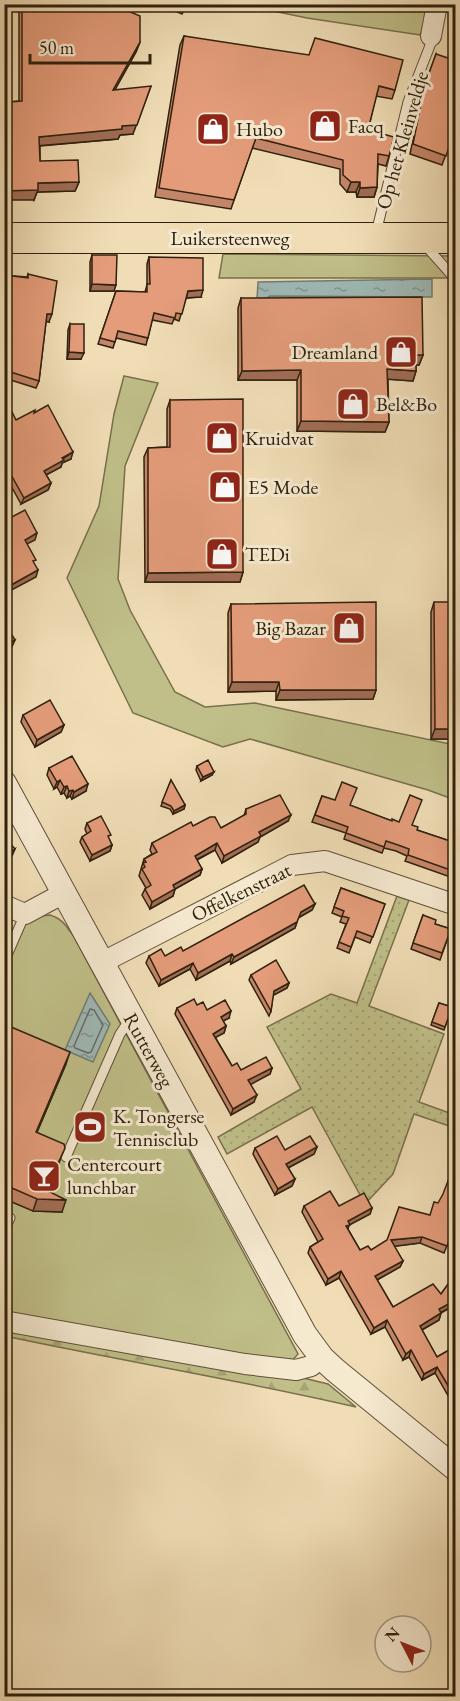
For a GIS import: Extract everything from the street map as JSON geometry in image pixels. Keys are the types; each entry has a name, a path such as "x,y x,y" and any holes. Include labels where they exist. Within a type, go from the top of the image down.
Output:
{"main road":[{"name":"Luikersteenweg","path":"4,238 456,238"}],"street":[{"name":"Op het Kleinveldje","path":"431,39 437,4"},
{"name":"Rutterweg","path":"4,783 305,1335 322,1358 456,1469"},
{"name":"Offelkenstraat","path":"101,963 292,865 326,861 456,905"},
{"path":"4,905 25,914 64,893"},
{"path":"4,1321 245,1364 296,1370 311,1366 322,1358"}],"lane":[{"name":"Op het Kleinveldje","path":"375,239 408,102 431,39"},
{"path":"417,237 456,280"},
{"path":"4,962 25,914"},
{"path":"66,1157 120,1034 131,1017"},
{"path":"4,1229 9,1218"}],"green space":[{"path":"244,5 433,5 420,35 307,18"},
{"path":"223,254 455,256 455,278 219,278"},
{"path":"124,376 158,383 125,466 118,579 130,610 175,692 205,707 255,703 455,745 455,800 428,790 250,739 223,747 133,713 67,578 99,506 114,414"},
{"path":"397,896 409,900 369,1006 444,1034 419,1102 455,1115 455,1128 414,1114 393,1174 365,1204 312,1107 227,1154 218,1137 301,1089 267,1027 331,994 357,1003"},
{"name":"K. Tongerse Tennisclub","path":"50,915 61,921 74,937 298,1354 291,1362 5,1317 5,970 24,925 41,916"},
{"path":"4,1325 295,1376 328,1384 356,1407 5,1336"}],"water":[{"path":"432,279 432,297 270,296 263,300 257,299 258,282"},
{"path":"90,993 110,1024 93,1062 65,1050"}],"building":[{"path":"22,4 112,4 140,16 140,42 113,90 151,86 137,125 122,126 122,129 39,137 40,161 78,160 79,182 38,183 38,190 4,191 4,105 22,101"},
{"path":"184,36 309,55 315,38 403,60 395,90 379,86 368,130 394,137 389,156 378,154 377,187 360,188 360,182 351,182 343,175 343,160 256,138 234,200 159,188"},
{"path":"456,37 456,127 446,156 413,144 425,84 436,54 448,58"},
{"path":"92,255 117,255 116,285 92,284"},
{"path":"149,257 203,258 203,290 188,291 182,314 176,313 175,318 154,313 148,338 118,331 115,342 100,338 116,291 147,292 147,284 150,284"},
{"path":"28,274 57,281 52,314 47,314 39,381 4,370 4,275 28,278"},
{"path":"422,297 423,355 416,355 416,371 387,369 389,422 301,421 301,370 242,371 241,298"},
{"path":"70,324 84,324 84,353 69,352"},
{"path":"243,399 243,572 148,573 148,448 170,447 170,400"},
{"path":"48,405 73,452 44,471 51,483 24,498 4,462 4,410 10,408 16,420"},
{"path":"25,510 37,533 25,540 36,560 33,561 38,570 4,589 4,521"},
{"path":"376,602 376,690 280,690 279,682 232,682 231,604"},
{"path":"434,602 456,602 456,729 435,729"},
{"path":"6,625 15,640 4,646 4,626"},
{"path":"50,700 64,725 37,740 23,715"},
{"path":"72,756 88,784 74,792 69,791 67,786 64,787 60,780 57,782 49,768"},
{"path":"208,760 214,772 203,777 197,766"},
{"path":"171,780 185,805 174,811 171,806 162,802"},
{"path":"342,782 357,788 350,805 392,821 392,819 399,822 410,795 422,800 412,825 418,827 417,830 456,843 456,872 408,855 409,849 398,845 386,841 384,847 346,833 348,827 315,815 322,796 335,800"},
{"path":"280,795 291,815 259,832 261,836 224,856 217,843 195,856 202,869 173,885 175,889 152,902 145,889 151,885 142,869 145,867 143,863 146,862 144,859 157,852 152,843 191,822 193,826 210,817 215,817 221,828 246,814 246,809"},
{"path":"101,816 111,835 108,836 112,845 92,855 82,837 91,831 87,823"},
{"path":"4,837 15,849 4,857"},
{"path":"304,885 315,904 301,912 297,922 234,957 232,954 198,973 193,963 161,980 149,956 161,949 165,956 181,947 183,951"},
{"path":"341,888 385,904 373,937 357,931 351,947 339,942 349,918 342,916 344,911 334,907"},
{"path":"423,915 436,920 435,924 451,929 442,953 413,943"},
{"path":"276,960 289,983 274,991 271,1011 251,975"},
{"path":"194,999 197,1005 203,1002 207,1010 225,1000 231,1011 221,1017 226,1026 213,1034 232,1066 237,1063 241,1070 266,1057 272,1068 248,1080 257,1095 233,1109 177,1008"},
{"path":"439,1003 452,1007 445,1027 432,1022"},
{"path":"4,1024 70,1052 36,1132 64,1144 65,1148 46,1190 66,1200 37,1199 12,1188 4,1204"},
{"path":"277,1136 285,1150 310,1136 317,1147 286,1164 295,1179 278,1189 255,1148"},
{"path":"456,1160 456,1223 447,1246 422,1237 391,1240 403,1261 375,1276 393,1307 433,1284 441,1294 456,1273 456,1300 439,1309 441,1313 420,1326 437,1357 456,1346 456,1399 437,1367 424,1374 411,1350 406,1354 387,1320 374,1328 341,1271 328,1279 310,1247 323,1239 304,1206 330,1191 339,1206 364,1193 372,1208 348,1221 350,1225 346,1226 360,1250 368,1246 371,1250 387,1240 399,1207 430,1215 434,1202 438,1203 443,1194"}],"place":[{"name":"Facq","path":"325,126"},
{"name":"Hubo","path":"213,129"},
{"name":"Dreamland","path":"401,352"},
{"name":"Bel&Bo","path":"353,404"},
{"name":"Kruidvat","path":"222,438"},
{"name":"E5 Mode","path":"225,487"},
{"name":"TEDi","path":"222,554"},
{"name":"Big Bazar","path":"349,628"},
{"name":"K. Tongerse Tennisclub","path":"90,1127"},
{"name":"Centercourt lunchbar","path":"44,1176"}]}
